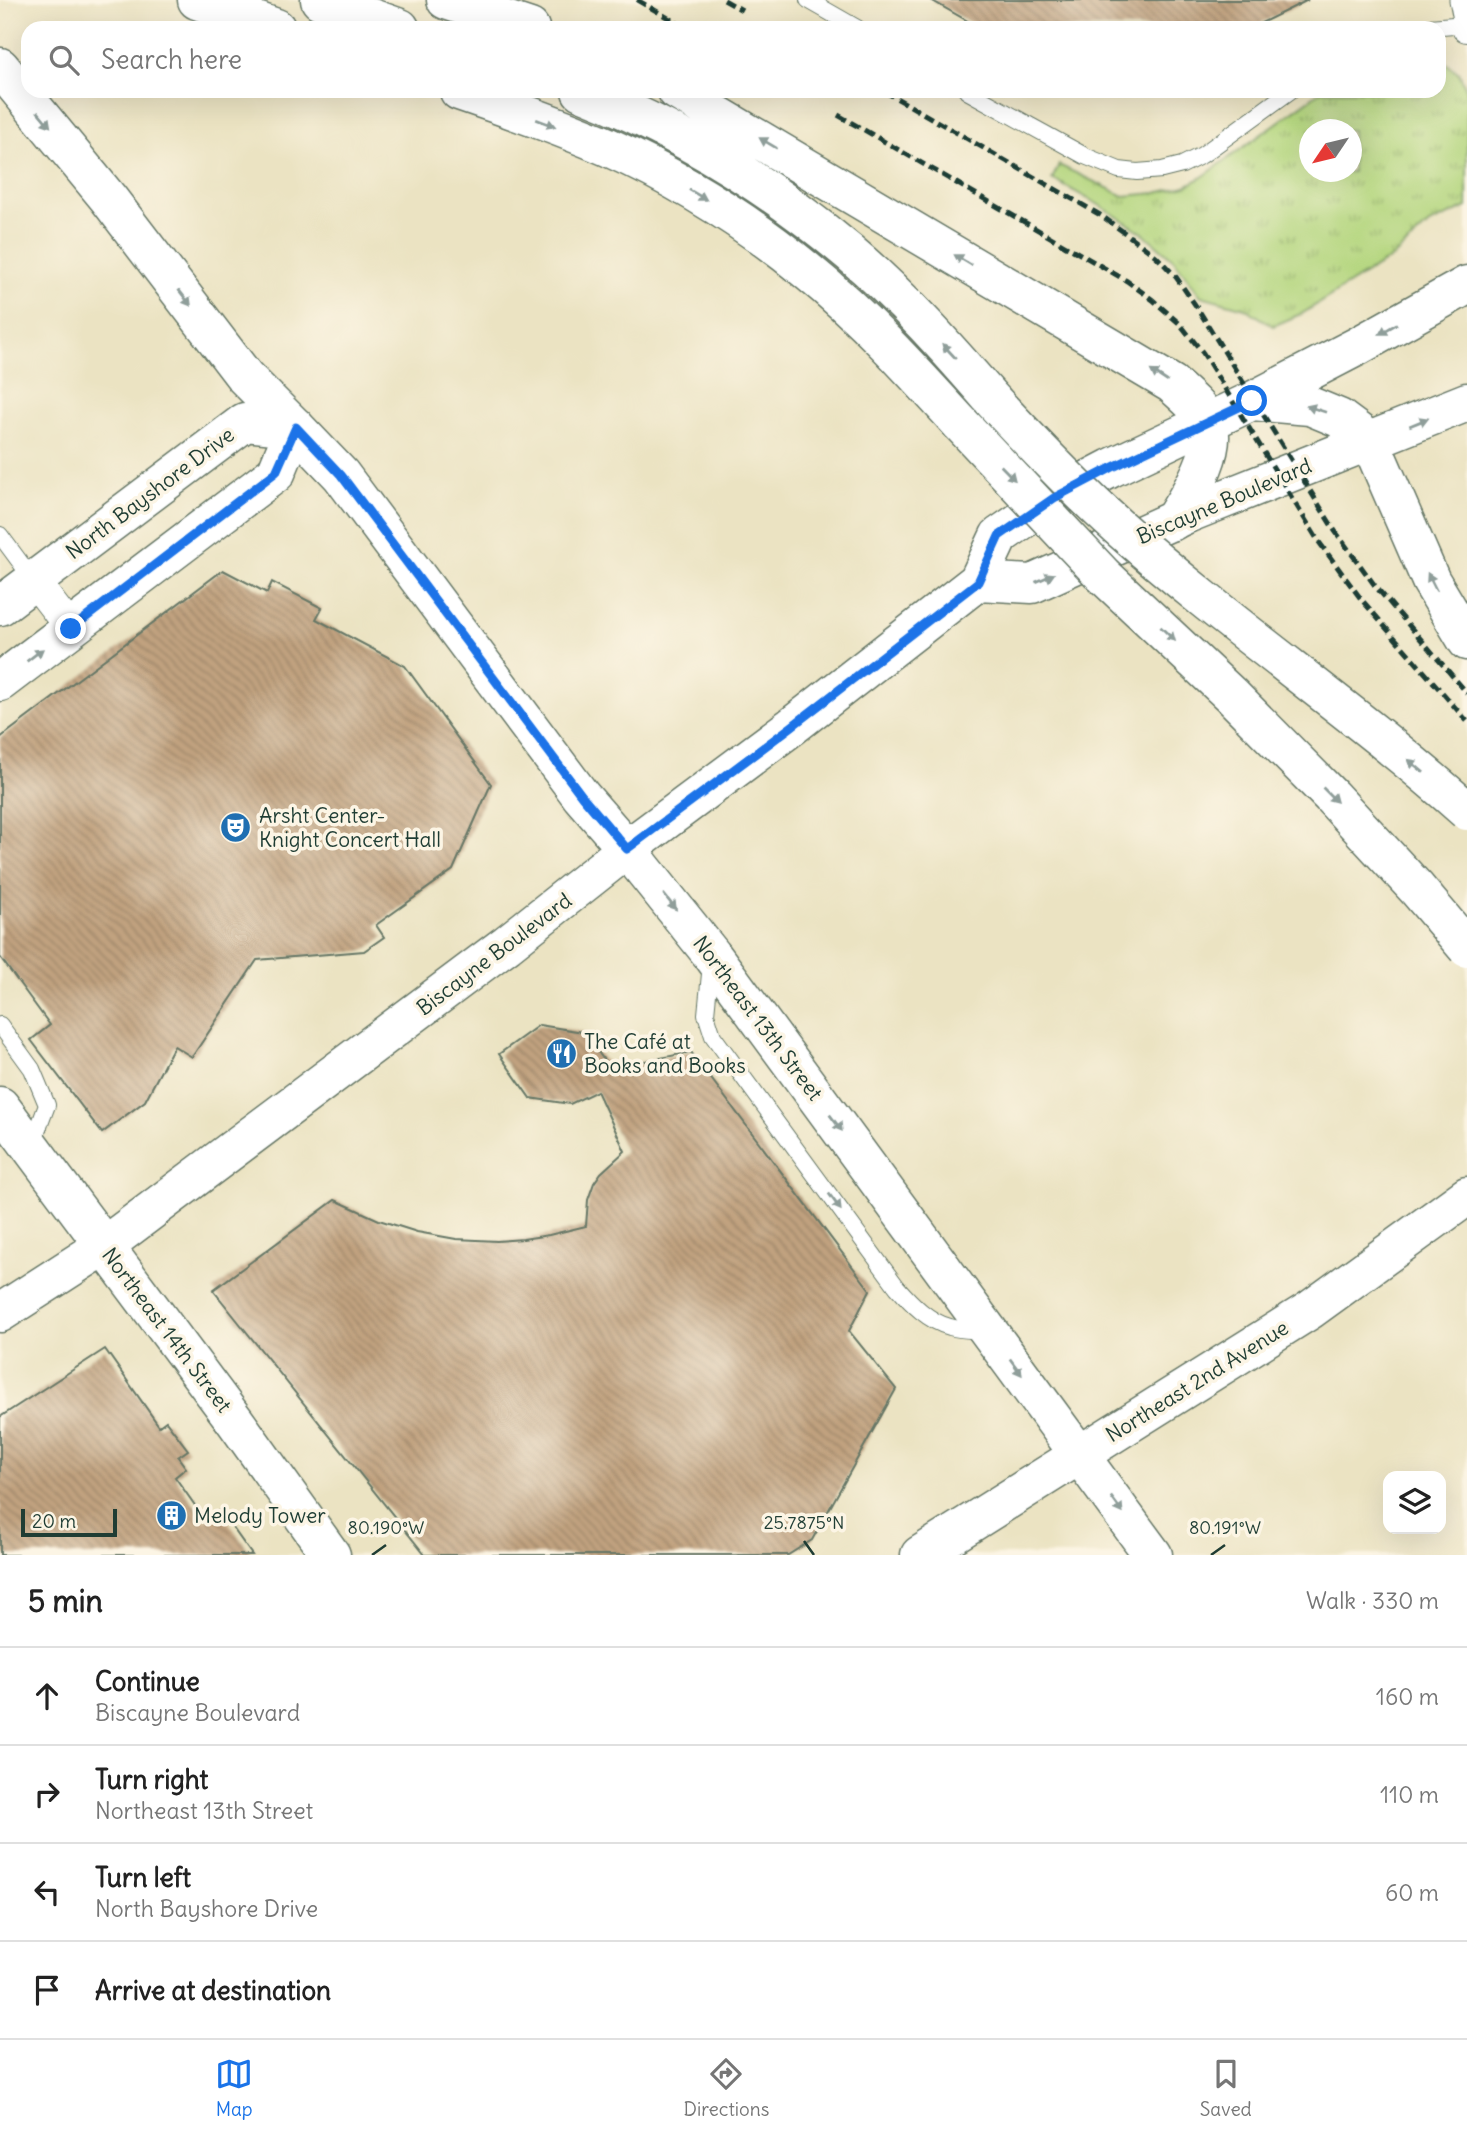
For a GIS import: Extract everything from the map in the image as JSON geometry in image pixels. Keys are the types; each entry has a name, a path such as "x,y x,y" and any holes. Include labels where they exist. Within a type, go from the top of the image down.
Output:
{"main road":[{"path":"197,0 256,21"},
{"path":"320,0 380,21"},
{"path":"446,0 509,21"},
{"name":"Northeast 13th Street","path":"0,67 21,92"},
{"name":"Northeast 13th Street","path":"26,98 108,198 245,377 341,475 582,796 712,955 1153,1555"},
{"path":"478,98 608,147 669,178 726,212 833,293 912,371 1103,575 1223,687 1331,796 1417,888 1467,948"},
{"path":"598,98 666,129 751,178 872,272 1069,481 1118,527 1243,631 1398,752 1467,811"},
{"path":"689,98 1172,384 1192,402 1208,422 1210,437 1203,468 1196,484 1173,521"},
{"name":"Biscayne Boulevard","path":"0,1312 104,1246 507,944 627,849 978,582 999,536 1054,498 1252,401 1467,285"},
{"path":"1252,401 1310,406 1339,418 1370,441 1431,581 1467,641"},
{"name":"Biscayne Boulevard","path":"978,582 1032,584 1173,521 1467,402"},
{"name":"North Bayshore Drive","path":"0,606 245,422 296,427"},
{"path":"0,682 276,472 296,427"},
{"name":"Northeast 14th Street","path":"0,1106 235,1421 331,1555"},
{"name":"Northeast 2nd Avenue","path":"920,1555 1310,1310 1467,1196"}],"street":[{"path":"34,580 71,629"}],"lane":[{"path":"808,0 845,21"},
{"path":"1446,21 1464,17"},
{"path":"980,98 1085,156 1119,170 1137,172 1182,165 1202,155 1280,98"},
{"path":"0,535 34,580"},
{"path":"0,1025 32,1069 47,1105 31,1147"}],"green space":[{"path":"1446,63 1459,73 1467,91 1467,207 1429,224 1394,256 1303,313 1273,326 1245,308 1201,296 1174,260 1143,233 1052,179 1059,165 1124,196 1156,193 1186,186 1311,98 1446,98"}],"building":[{"path":"931,0 1308,0 1265,21 968,21"},
{"name":"Arsht Center- Knight Concert Hall","path":"223,570 267,593 272,582 322,608 316,619 405,666 491,784 453,870 376,925 384,937 364,951 257,960 192,1057 174,1046 145,1101 102,1133 31,1040 50,1025 0,957 0,738"},
{"path":"539,1025 583,1032 610,1068 691,1052 870,1290 849,1331 896,1389 812,1540 788,1555 425,1555 213,1290 335,1200 379,1220 417,1232 456,1239 523,1239 586,1226 588,1200 594,1183 625,1151 597,1091 570,1104 530,1098 499,1054"},
{"path":"105,1349 159,1426 166,1421 188,1450 178,1457 186,1468 175,1477 206,1521 220,1510 252,1555 0,1555 0,1417"}],"railway":[{"path":"637,0 674,21"},
{"path":"724,0 742,10"},
{"path":"896,98 1102,216 1156,256 1176,277 1198,309 1335,531 1376,587 1467,693"},
{"path":"838,115 1127,281 1180,324 1203,353 1319,542 1361,599 1467,721"}],"place":[{"name":"Arsht Center- Knight Concert Hall","path":"236,827"},
{"name":"The Café at Books and Books","path":"561,1053"},
{"name":"Melody Tower","path":"171,1515"}],"route":[{"path":"71,629 276,472 296,427 341,475 582,796 627,849 791,727 978,582 999,536 1054,498 1252,401"}]}
